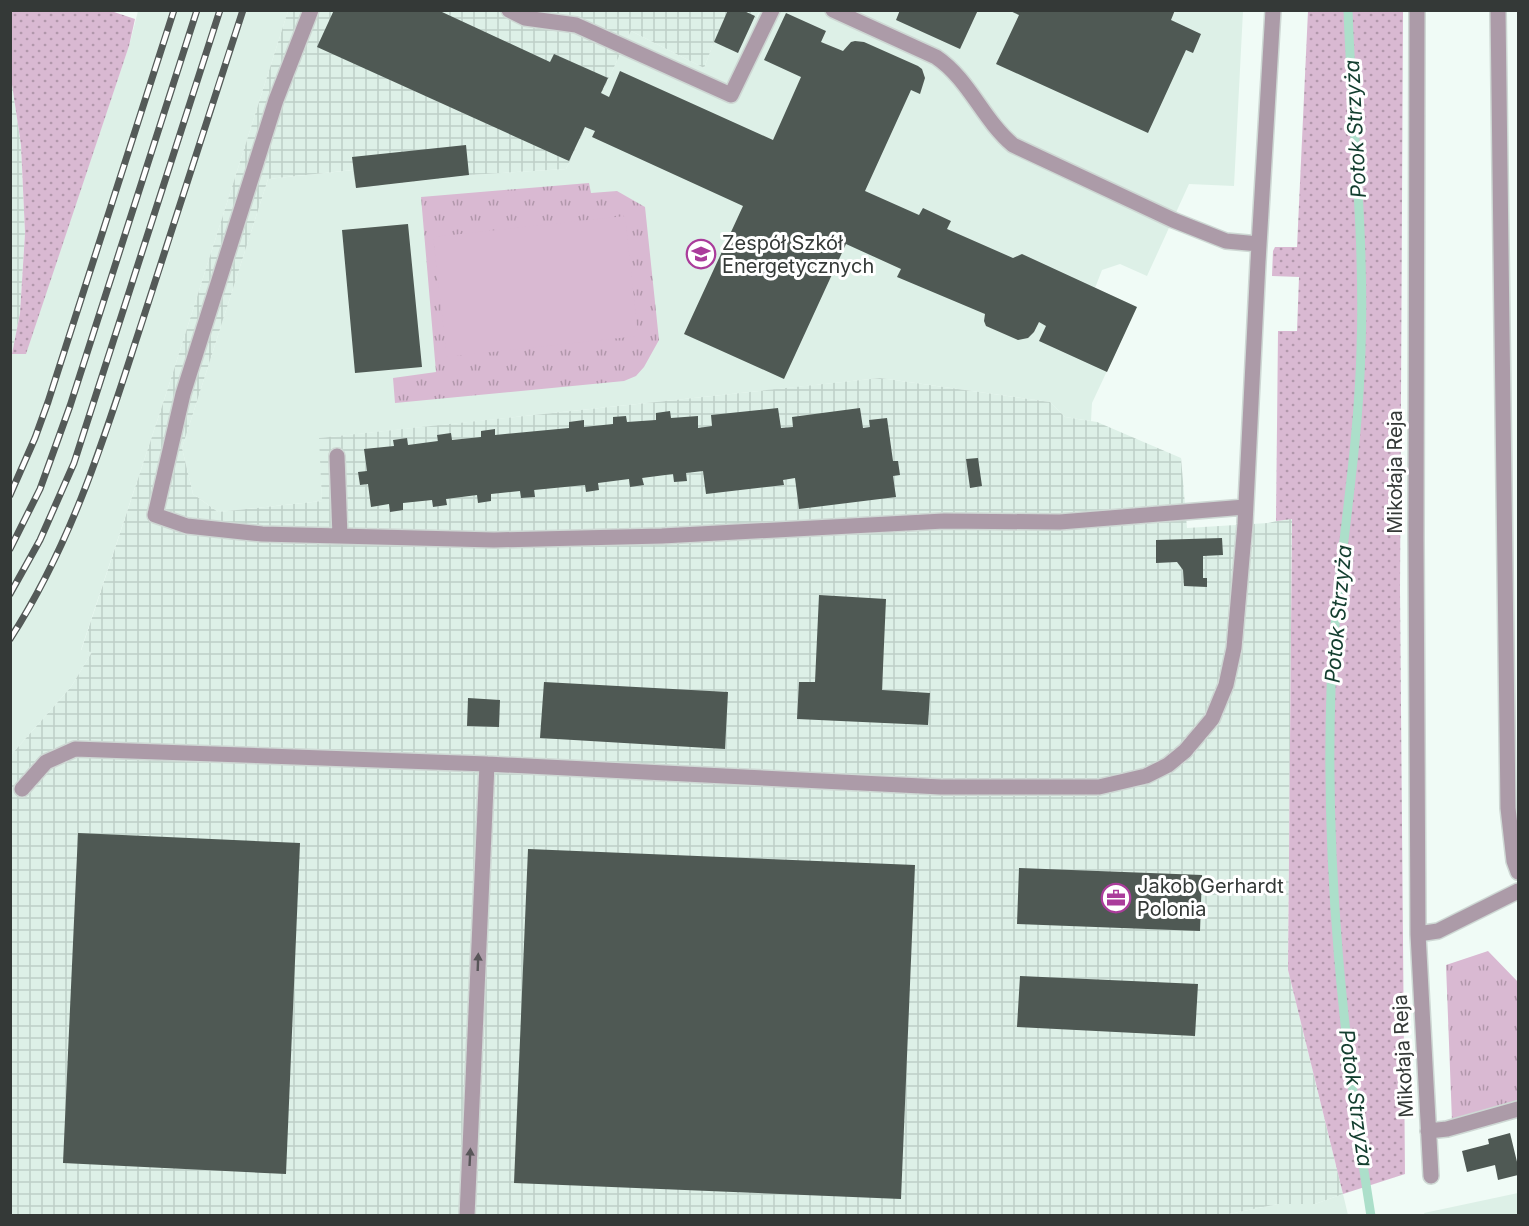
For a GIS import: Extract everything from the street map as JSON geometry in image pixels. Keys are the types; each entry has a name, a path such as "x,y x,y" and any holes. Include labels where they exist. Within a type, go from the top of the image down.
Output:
{"street":[{"path":"311,10 276,100 183,394 155,514 187,526 262,534 494,540 570,539 944,521 1060,522 1245,507"},
{"path":"509,10 525,18 576,25 730,95 771,10"},
{"path":"833,10 922,50 950,66 989,120 1013,145 1173,220 1226,242 1259,244"},
{"path":"22,789 46,762 75,749 487,764 941,788 1099,787 1146,776 1168,765 1185,751 1212,719 1226,685 1234,648 1245,507 1273,10"},
{"name":"Mikołaja Reja","path":"1417,10 1418,934 1431,1176"},
{"path":"1498,10 1508,808 1514,861 1518,872"},
{"path":"337,456 340,536"},
{"path":"467,1215 487,764"},
{"path":"1418,934 1438,931 1518,891"},
{"path":"1428,1131 1448,1129 1518,1109"}],"shaded area":[{"path":"138,11 288,11 168,388 81,650 92,652 71,687 11,755 12,354 25,354 129,46"},
{"path":"288,11 760,11 756,18 754,17 738,53 714,42 704,68 631,31 566,169 469,175 356,188 353,170 268,179 182,448 193,494 218,512 322,501 319,438 880,378 1050,402 1065,417 1097,422 1181,458 1187,528 1268,523 1292,518 1288,970 1343,1194 1315,1204 1278,1204 1219,1216 11,1216 11,755 71,687 92,652 81,651 168,388"},
{"name":"Zespół Szkół Energetycznych","path":"760,11 1243,11 1234,186 1189,184 1147,276 1120,264 1102,270 1095,288 1137,307 1092,403 1091,421 1065,417 1050,402 880,378 320,438 322,501 218,512 193,494 182,448 268,179 354,170 356,188 469,175 566,169 631,31 704,68 714,42 755,17 757,18"},
{"path":"11,78 21,145 25,233 20,313 11,360"},
{"path":"1518,1193 1518,1215 1425,1215 1424,1213"},
{"path":"1343,1194 1348,1215 1219,1216 1278,1204 1315,1204"}],"green space":[{"path":"10,11 111,11 135,19 129,46 26,354 12,354 20,313 25,233 21,145 11,78"},
{"path":"1308,11 1403,11 1400,591 1405,1174 1343,1194 1288,970 1292,519 1276,521 1278,331 1297,331 1299,277 1272,276 1275,247 1297,247"},
{"path":"589,183 591,193 617,191 645,207 659,340 644,367 636,376 624,381 395,403 393,378 436,372 421,197"},
{"path":"625,216 638,336 447,357 433,237"},
{"path":"1488,951 1518,982 1518,1100 1452,1121 1446,965"}],"building":[{"path":"334,10 443,10 442,12 550,62 554,54 608,78 601,93 609,97 620,71 773,140 801,77 764,60 786,13 826,31 821,42 843,51 851,42 864,42 922,69 925,78 920,94 911,90 865,191 919,215 923,208 951,221 947,229 1013,258 1022,254 1137,307 1107,372 1039,341 1046,326 1039,322 1028,338 1018,340 986,326 985,314 897,277 901,269 846,244 784,379 684,334 743,206 592,137 595,131 585,127 569,161 317,47"},
{"path":"728,10 742,10 755,16 738,53 714,42"},
{"path":"900,10 978,10 960,49 896,20"},
{"path":"1008,10 1175,10 1171,20 1201,34 1193,53 1186,50 1148,133 996,64 1019,15"},
{"path":"466,145 469,175 356,188 352,157"},
{"path":"408,224 422,367 355,373 342,230"},
{"path":"778,408 781,428 793,427 792,417 860,408 863,428 870,427 869,420 887,418 893,461 898,461 900,475 893,476 896,497 799,509 795,478 783,480 784,485 706,494 703,471 686,473 687,481 674,482 673,474 642,478 644,485 630,487 629,479 598,483 599,490 586,492 585,485 534,490 535,497 521,498 520,491 491,494 491,501 478,503 477,495 446,499 447,505 433,507 432,500 403,503 403,510 390,512 389,504 371,507 368,484 360,485 358,472 367,471 364,449 394,446 393,440 407,438 408,445 438,441 437,435 451,433 452,440 481,437 481,431 495,429 495,435 569,428 569,422 584,420 584,427 613,424 613,417 626,416 627,422 656,420 656,413 670,411 671,418 698,416 698,428 712,426 711,415"},
{"path":"978,458 982,486 970,488 966,459"},
{"path":"1222,538 1223,555 1203,556 1203,578 1207,578 1207,587 1184,586 1183,570 1177,562 1156,563 1156,540"},
{"path":"819,595 886,599 882,690 930,693 928,725 797,719 799,682 815,682"},
{"path":"544,682 728,692 725,749 540,738"},
{"path":"468,698 500,700 499,727 467,726"},
{"path":"78,833 300,843 286,1174 63,1163"},
{"path":"528,849 915,865 901,1199 514,1183"},
{"path":"1019,868 1202,875 1200,931 1017,924"},
{"path":"1020,976 1198,984 1195,1036 1017,1027"},
{"path":"1510,1133 1518,1175 1498,1180 1495,1165 1467,1172 1462,1151 1489,1144 1488,1139"}],"waterway":[{"name":"Potok Strzyża","path":"1348,10 1360,223 1362,308 1356,435 1333,647 1331,821 1344,1019 1371,1216"}],"railway":[{"path":"10,495 48,402 174,10"},
{"path":"10,549 40,489 70,406 197,10"},
{"path":"10,594 40,540 74,463 220,10"},
{"path":"10,639 53,563 101,445 243,10"}],"place":[{"name":"Zespół Szkół Energetycznych","path":"701,254"},
{"name":"Jakob Gerhardt Polonia","path":"1116,898"}]}
